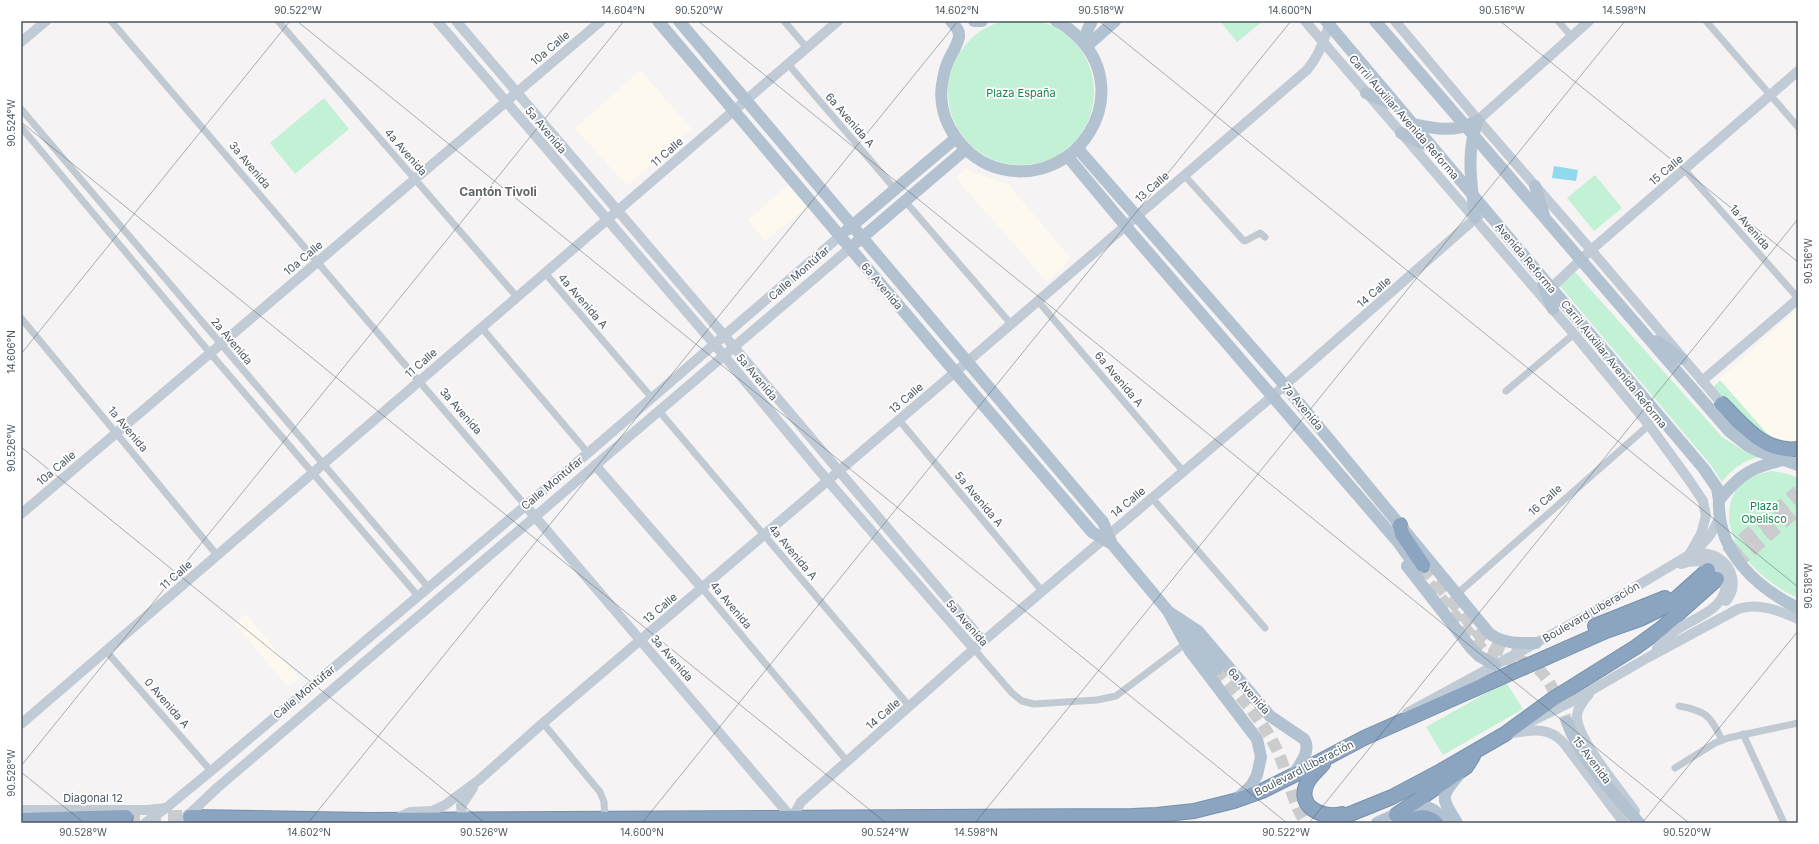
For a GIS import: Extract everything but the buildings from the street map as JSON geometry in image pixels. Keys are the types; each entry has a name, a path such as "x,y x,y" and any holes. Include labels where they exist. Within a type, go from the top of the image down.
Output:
{"highway":[{"path":"1722,404 1755,437 1765,443 1779,449 1798,449"},
{"path":"1395,525 1402,534 1420,567"},
{"name":"Boulevard Liberación","path":"189,819 393,820 792,818 1157,815 1194,811 1234,801 1292,776 1364,738 1566,648 1606,631 1640,619 1670,604 1683,593 1713,575 1657,632 1636,647 1553,699 1505,734"},
{"path":"1529,655 1536,654 1608,620 1665,598 1683,593"},
{"path":"1328,823 1368,808 1441,771 1505,734"},
{"path":"1400,819 1466,767 1476,751"},
{"path":"1332,755 1307,782 1305,794 1311,808 1320,814 1329,816 1368,808"},
{"path":"21,820 126,817"},
{"path":"1400,819 1424,817 1436,823"}],"main road":[{"name":"6a Avenida","path":"658,21 1092,532 1112,539"},
{"name":"6a Avenida","path":"679,21 1104,522 1112,539 1168,611 1185,644 1260,744 1262,758 1255,780 1234,801"},
{"path":"974,21 982,21"},
{"path":"954,25 959,37 947,64 941,86 943,109 951,131 966,149 981,161 1001,169 1021,172 1042,169 1068,157 1078,149 1091,132 1098,113 1101,92 1098,72 1087,46 1071,30 1056,21"},
{"path":"1087,46 1087,31 1092,21"},
{"path":"1087,46 1115,21"},
{"path":"1374,21 1469,130 1546,222 1729,430 1748,446 1798,465"},
{"name":"Avenida Reforma","path":"1328,22 1538,272 1550,292 1704,469 1717,488 1719,500"},
{"path":"1366,93 1399,108"},
{"path":"1475,218 1469,165 1469,130 1478,120"},
{"path":"1413,124 1448,129 1469,130"},
{"path":"1401,133 1431,146"},
{"name":"Calle Montúfar","path":"840,236 956,138"},
{"name":"Calle Montúfar","path":"850,248 966,149"},
{"name":"7a Avenida","path":"1078,149 1284,385 1395,525 1398,542 1420,567"},
{"name":"7a Avenida","path":"1068,157 1125,226 1273,396 1395,525 1494,636 1510,642 1536,643"},
{"path":"1535,186 1546,222"},
{"name":"Avenida Reforma","path":"1550,292 1553,309"},
{"path":"1642,332 1682,359"},
{"path":"1722,404 1732,421 1758,451"},
{"path":"1784,460 1757,467 1736,481 1719,500 1720,516 1731,550 1745,571 1757,583 1773,595 1798,608"},
{"name":"7a Avenida","path":"1395,525 1391,544 1400,557 1471,648 1479,656 1495,665"},
{"name":"6a Avenida","path":"1168,611 1198,631 1270,716 1304,739 1307,745 1306,752 1292,776"},
{"path":"1168,611 1217,669"},
{"path":"1567,722 1572,736 1579,747 1602,779 1639,823"},
{"path":"1457,823 1445,803 1444,796 1446,790 1466,767"},
{"path":"1377,823 1400,819 1414,808 1428,807 1438,814 1445,823"}],"street":[{"path":"21,42 46,21"},
{"name":"3a Avenida","path":"111,21 792,818"},
{"name":"4a Avenida","path":"278,21 414,180 517,297"},
{"name":"5a Avenida","path":"437,21 715,344 828,481 1012,693 1022,701 1034,704 1080,702 1116,696 1185,644"},
{"name":"5a Avenida","path":"456,21 734,346 983,641"},
{"name":"10a Calle","path":"21,514 601,21"},
{"path":"784,21 807,48"},
{"name":"11 Calle","path":"21,724 838,21"},
{"name":"Carril Auxiliar Avenida Reforma","path":"1305,21 1553,309 1649,425 1703,501 1706,510 1705,524 1699,539 1690,554"},
{"path":"1395,21 1682,359 1722,404"},
{"path":"1558,21 1572,37"},
{"path":"1478,120 1589,21"},
{"path":"1706,21 1798,127"},
{"name":"13 Calle","path":"393,820 410,812 432,811 445,805 479,780 543,723 828,481 1307,70 1315,60 1324,43 1328,22"},
{"name":"6a Avenida A","path":"788,64 895,190"},
{"name":"15 Calle","path":"1550,292 1591,250 1798,71"},
{"name":"2a Avenida","path":"21,109 428,587"},
{"path":"21,127 210,353 418,596"},
{"name":"1a Avenida","path":"1685,170 1798,299"},
{"path":"1184,175 1243,240 1245,241 1260,233 1265,237"},
{"path":"905,201 1011,324"},
{"name":"14 Calle","path":"792,818 801,802 983,641 1042,591 1112,539 1152,498 1273,396 1485,210"},
{"name":"Calle Montúfar","path":"145,823 166,808 588,453 840,236"},
{"name":"Calle Montúfar","path":"189,819 217,788 850,248"},
{"name":"4a Avenida A","path":"545,273 652,398"},
{"path":"1702,381 1798,299"},
{"name":"6a Avenida A","path":"1038,301 1183,471"},
{"name":"1a Avenida","path":"21,318 218,555"},
{"path":"481,327 588,453"},
{"path":"1506,391 1574,334"},
{"name":"4a Avenida A","path":"659,411 910,707"},
{"name":"5a Avenida A","path":"899,420 1042,591"},
{"name":"16 Calle","path":"1457,594 1498,560 1588,477 1649,425"},
{"name":"4a Avenida","path":"595,466 702,588 847,761"},
{"path":"1152,498 1264,628"},
{"name":"Boulevard Liberación","path":"1364,738 1439,694 1536,643 1665,570 1690,554 1711,536 1720,516"},
{"path":"1647,658 1675,631 1723,604 1730,596 1734,586 1732,575 1726,565 1718,558 1709,554 1690,554"},
{"path":"1665,570 1697,560 1706,561 1717,566 1725,578 1725,589 1722,598 1709,611"},
{"path":"1505,734 1573,701 1647,658 1745,607 1768,608 1798,619"},
{"name":"0 Avenida A","path":"106,651 211,770"},
{"name":"15 Avenida","path":"1594,689 1583,700 1577,713 1580,731 1642,823"},
{"path":"1679,706 1696,709 1705,714 1717,729 1722,740"},
{"path":"543,723 600,792 604,802 605,819"},
{"path":"1675,768 1722,740 1743,734 1798,723"},
{"name":"15 Avenida","path":"1505,734 1539,730 1548,731 1556,735 1563,742 1624,823"},
{"path":"1743,734 1784,823"},
{"name":"13 Calle","path":"468,819 462,813 461,806 479,780"},
{"name":"Diagonal 12","path":"21,810 146,810 166,808"}],"shaded area":[{"path":"640,70 692,129 627,186 575,128"},
{"path":"967,168 973,172 1008,184 1071,259 1047,282 956,178"},
{"path":"788,185 807,207 765,241 748,220"},
{"path":"1798,309 1798,445 1776,443 1709,388"},
{"path":"246,614 299,678 288,687 234,623"}],"green space":[{"name":"Plaza España","path":"1021,19 1042,22 1049,25 1061,31 1077,46 1082,52 1091,71 1094,92 1091,113 1088,120 1082,132 1067,148 1061,153 1042,162 1021,165 1000,162 993,159 981,153 965,138 960,132 951,113 948,92 951,71 954,64 960,52 975,36 981,31 1000,22"},
{"path":"1220,21 1263,21 1237,42"},
{"path":"324,98 349,129 295,174 270,143"},
{"path":"1595,175 1622,208 1594,231 1567,198"},
{"path":"1575,272 1722,437 1744,451 1759,457 1748,460 1738,466 1729,473 1722,482 1710,464 1560,286"},
{"path":"1720,380 1771,438 1760,436 1712,388"},
{"name":"Plaza Obelisco","path":"1773,471 1798,478 1798,598 1770,582 1757,571 1737,544 1731,529 1729,514 1732,498 1735,492 1743,482 1748,479"},
{"path":"1506,682 1523,709 1443,755 1426,727"}],"water":[{"path":"1554,166 1578,170 1576,181 1552,178"}],"tunnel":[{"path":"1711,568 1798,492"},
{"path":"1719,578 1798,508"},
{"path":"1423,565 1485,640 1506,651 1529,655"},
{"path":"1418,570 1483,650 1508,660 1524,662 1539,670 1552,686 1567,722"},
{"path":"1217,669 1249,707 1270,737 1284,767 1293,796 1306,823"},
{"path":"126,817 190,817"}],"district":[{"name":"Cantón Tivoli","path":"498,191"}]}
